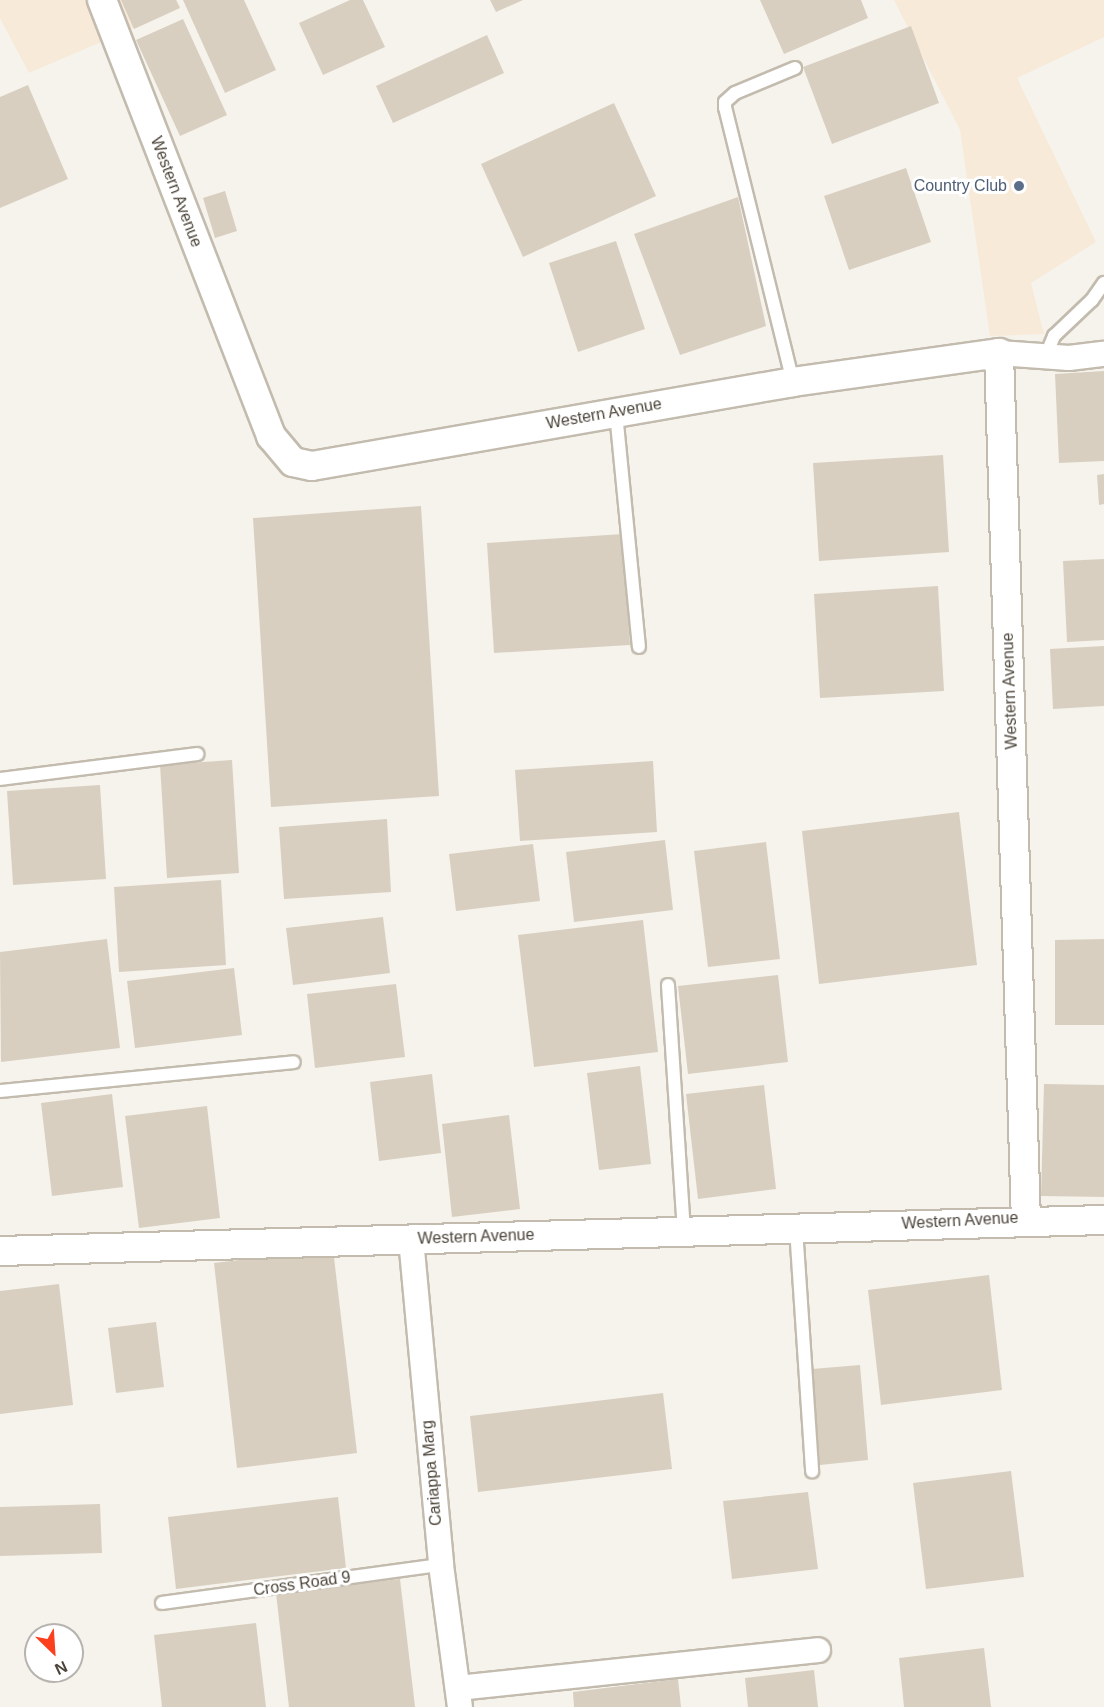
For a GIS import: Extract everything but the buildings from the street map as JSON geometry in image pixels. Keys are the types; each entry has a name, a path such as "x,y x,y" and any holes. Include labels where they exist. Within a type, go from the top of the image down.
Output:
{"street":[{"name":"Western Avenue","path":"0,1251 1026,1221 999,353 793,382 312,466 293,462 271,436 102,0"},
{"path":"999,353 1046,356 1104,354"},
{"path":"1026,1221 1104,1220"},
{"name":"Cariappa Marg","path":"411,1239 441,1565 459,1698"},
{"path":"459,1698 818,1650"}],"lane":[{"path":"793,382 725,102 735,93 795,68"},
{"path":"1046,356 1054,336 1092,300 1104,283"},
{"path":"615,412 639,647"},
{"path":"0,779 197,754"},
{"path":"668,985 684,1230"},
{"path":"0,1091 294,1062"},
{"path":"796,1226 812,1471"},
{"name":"Cross Road 9","path":"162,1603 441,1565"}],"shaded area":[{"path":"0,0 177,0 180,8 29,73 0,18"},
{"name":"Country Club","path":"894,0 1104,0 1104,37 1017,78 1096,242 1031,283 1044,334 990,336 960,130"}],"place":[{"name":"Country Club","path":"1019,186"}]}
